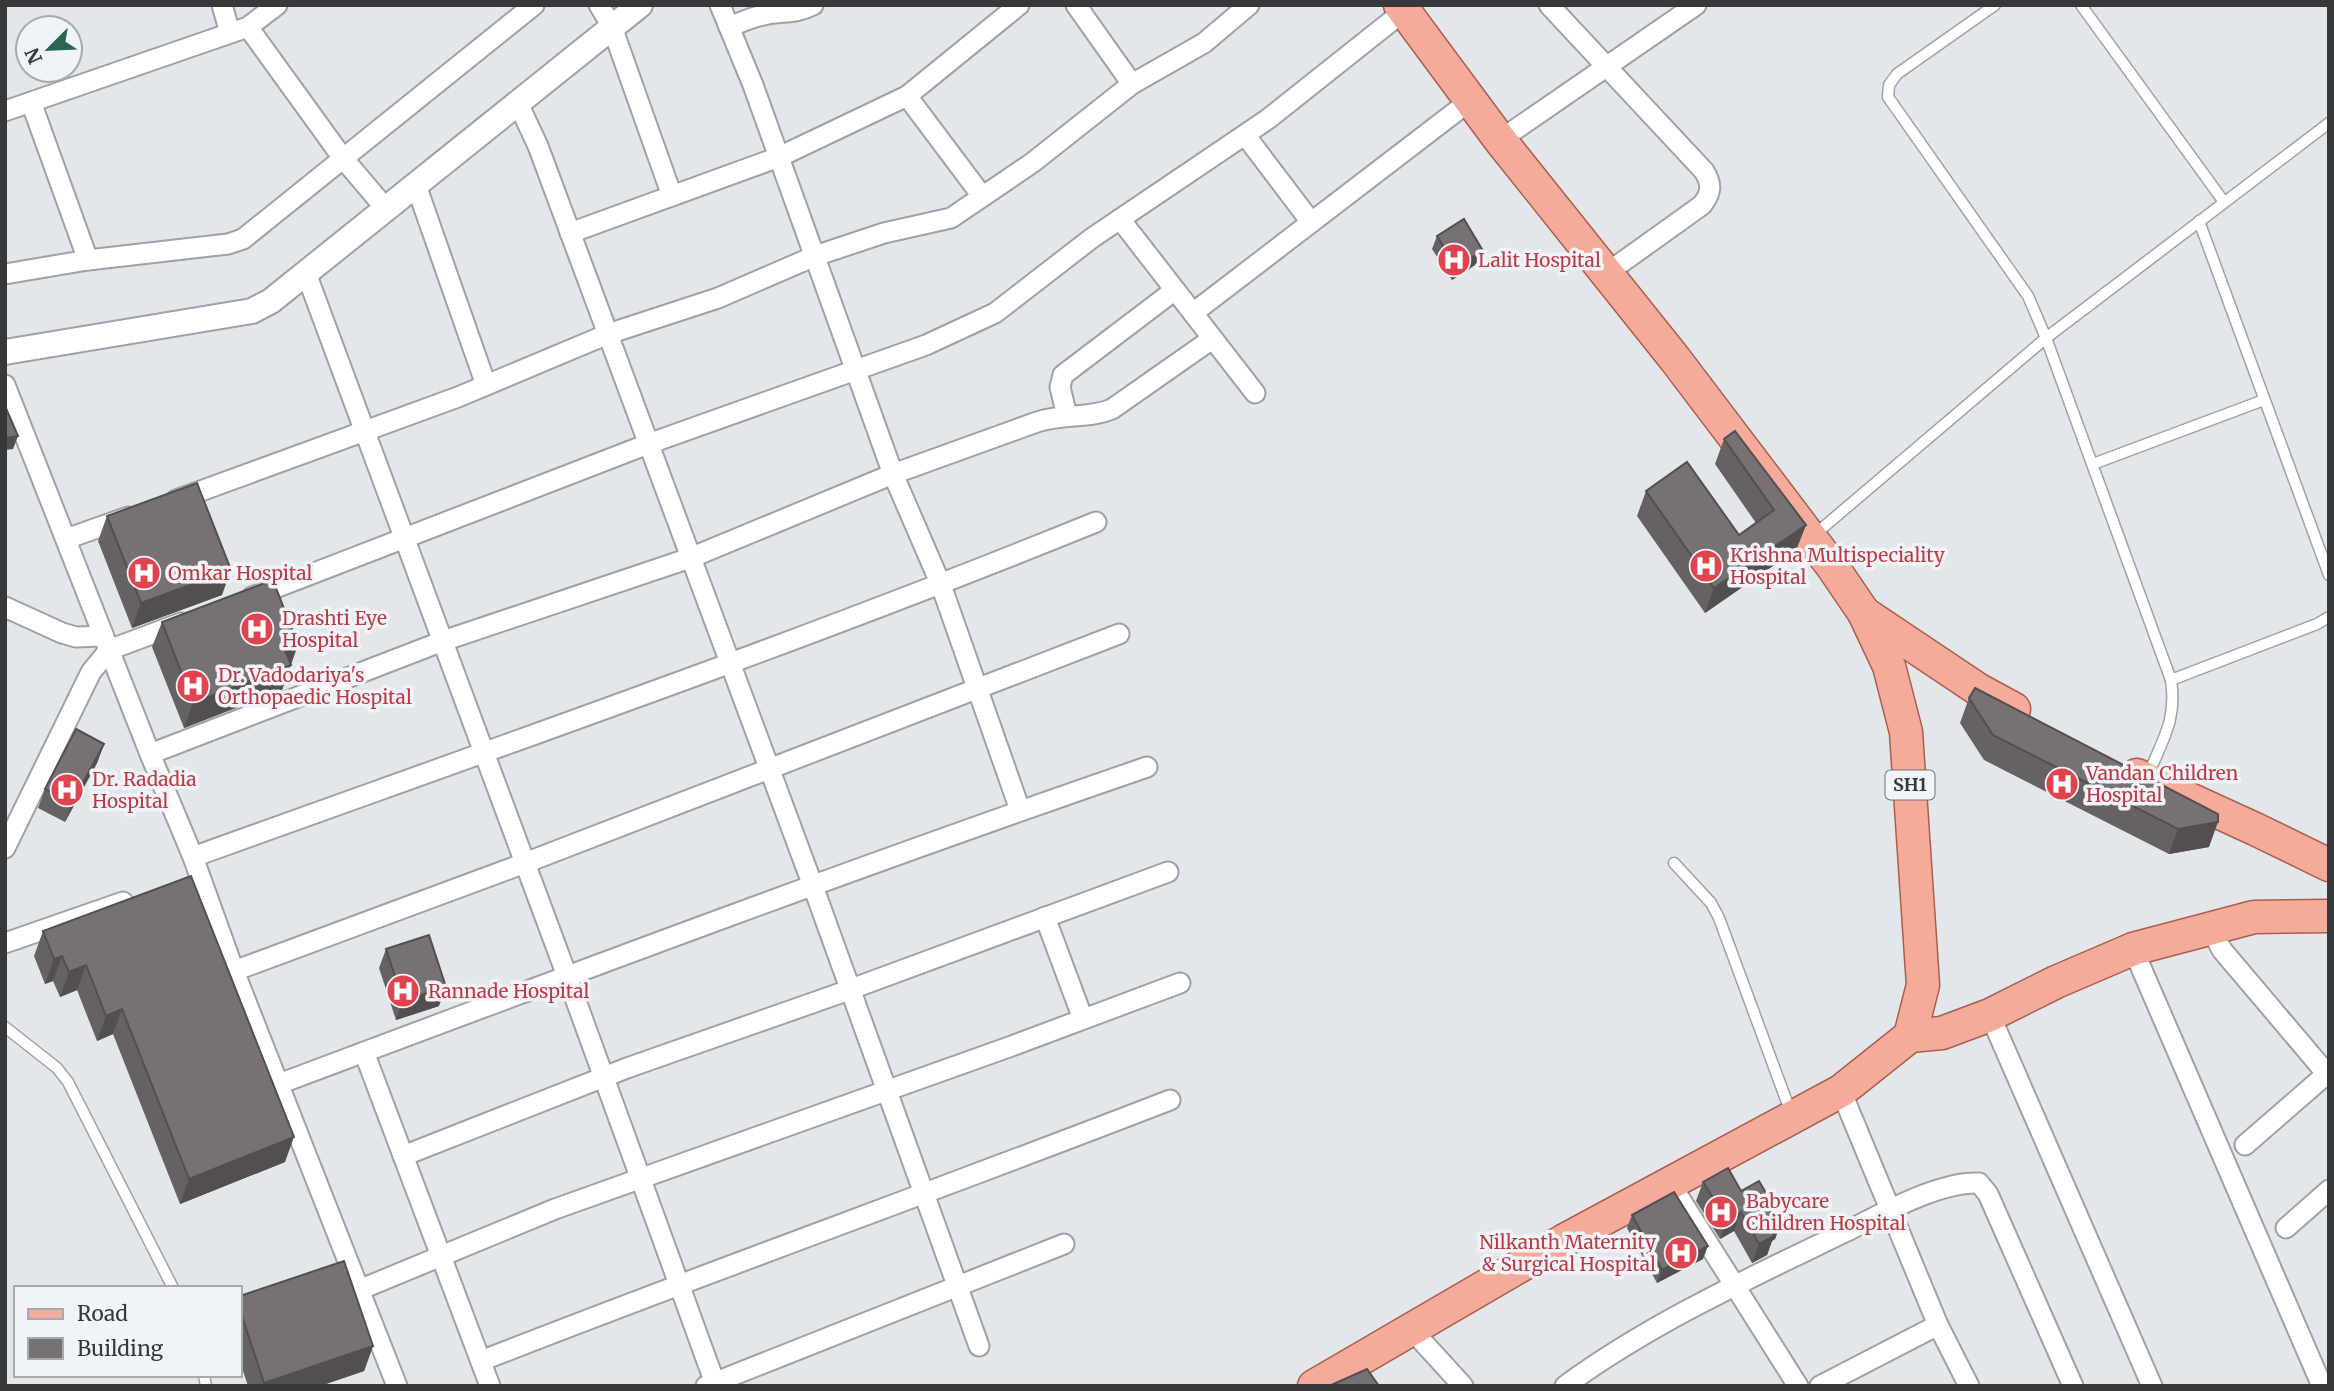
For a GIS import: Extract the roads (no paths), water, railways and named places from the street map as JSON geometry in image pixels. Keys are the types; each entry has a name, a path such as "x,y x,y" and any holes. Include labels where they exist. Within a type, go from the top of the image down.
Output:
{"main road":[{"name":"SH1","path":"1401,8 1500,140 1675,359 1864,613 1889,666 1906,732 1923,985 1910,1036"},
{"path":"1864,613 1979,690 2040,724"},
{"path":"2113,764 2329,865"},
{"path":"1314,1386 1563,1241 1841,1091 1910,1036 1942,1033 1990,1015 2056,982 2133,949 2254,917 2329,916"}],"street":[{"path":"222,5 239,30 386,209"},
{"path":"5,111 239,30 277,5"},
{"path":"5,274 88,260 228,244 243,239 534,5"},
{"path":"600,5 612,27 672,196"},
{"path":"5,352 251,311 271,301 640,5"},
{"path":"720,5 779,157 893,474 942,585 976,690 1020,810"},
{"path":"729,27 771,13 797,12 813,5"},
{"path":"570,233 779,157 907,96 1018,5"},
{"path":"1076,5 1132,84"},
{"path":"66,540 486,385 608,334 718,298 815,257 884,233 951,218 1032,163 1132,84 1204,43 1249,5"},
{"path":"1549,5 1704,171 1711,182 1709,195 1702,205 1607,273"},
{"path":"1500,140 1696,5"},
{"path":"238,602 648,444 855,368 926,345 995,313 1092,237 1268,119 1401,8"},
{"path":"907,96 982,196"},
{"path":"1193,313 1471,100"},
{"path":"31,102 88,260"},
{"path":"518,103 538,146 813,886 979,1346"},
{"path":"1245,135 1311,222"},
{"path":"416,185 486,385"},
{"path":"1120,219 1255,393"},
{"path":"306,273 567,976 712,1385 1064,1244"},
{"path":"1067,416 1060,387 1063,376 1175,290"},
{"path":"150,754 443,641 690,558 893,474 1037,422 1054,416 1101,414 1212,339"},
{"path":"5,385 150,754 193,871 397,1386"},
{"path":"193,871 484,751 942,585 1096,522"},
{"path":"5,607 62,633 106,643 199,617"},
{"path":"234,971 525,863 1119,634"},
{"path":"5,848 106,643"},
{"path":"279,1084 1020,810 1147,767"},
{"path":"403,1156 602,1077 850,990 1168,872"},
{"path":"5,943 135,898"},
{"path":"1045,917 1083,1019"},
{"path":"2211,929 2222,950 2328,1073 2245,1144"},
{"path":"2133,949 2322,1386"},
{"path":"359,1290 555,1209 1180,983"},
{"path":"1990,1015 2152,1386"},
{"path":"364,1052 490,1386"},
{"path":"1841,1091 1938,1325 1969,1386"},
{"path":"481,1361 678,1283 1171,1100"},
{"path":"1670,1183 1797,1386"},
{"path":"1565,1386 1595,1364 1734,1285 1890,1210 1951,1185 1979,1183 1988,1194 2073,1386"},
{"path":"2286,1228 2329,1190"},
{"path":"1820,1386 1938,1325"},
{"path":"1411,1329 1463,1386"}],"lane":[{"path":"1995,5 1897,74 1889,85 1888,97 2028,296 2046,338 2171,680 2174,701 2172,719 2147,779"},
{"path":"2081,5 2224,202"},
{"path":"1810,539 2046,338 2329,124"},
{"path":"2199,221 2329,575"},
{"path":"2093,464 2264,400"},
{"path":"2171,680 2329,617"},
{"path":"1674,863 1711,903 1720,918 1792,1117"},
{"path":"5,1027 57,1068 68,1082 172,1286"}],"place":[{"name":"Lalit Hospital","path":"1454,260"},
{"name":"Krishna Multispeciality Hospital","path":"1706,566"},
{"name":"Omkar Hospital","path":"144,573"},
{"name":"Drashti Eye Hospital","path":"257,629"},
{"name":"Dr. Vadodariya's Orthopaedic Hospital","path":"193,686"},
{"name":"Vandan Children Hospital","path":"2062,784"},
{"name":"Dr. Radadia Hospital","path":"67,790"},
{"name":"Rannade Hospital","path":"403,991"},
{"name":"Babycare Children Hospital","path":"1721,1212"},
{"name":"Nilkanth Maternity & Surgical Hospital","path":"1681,1253"}]}
